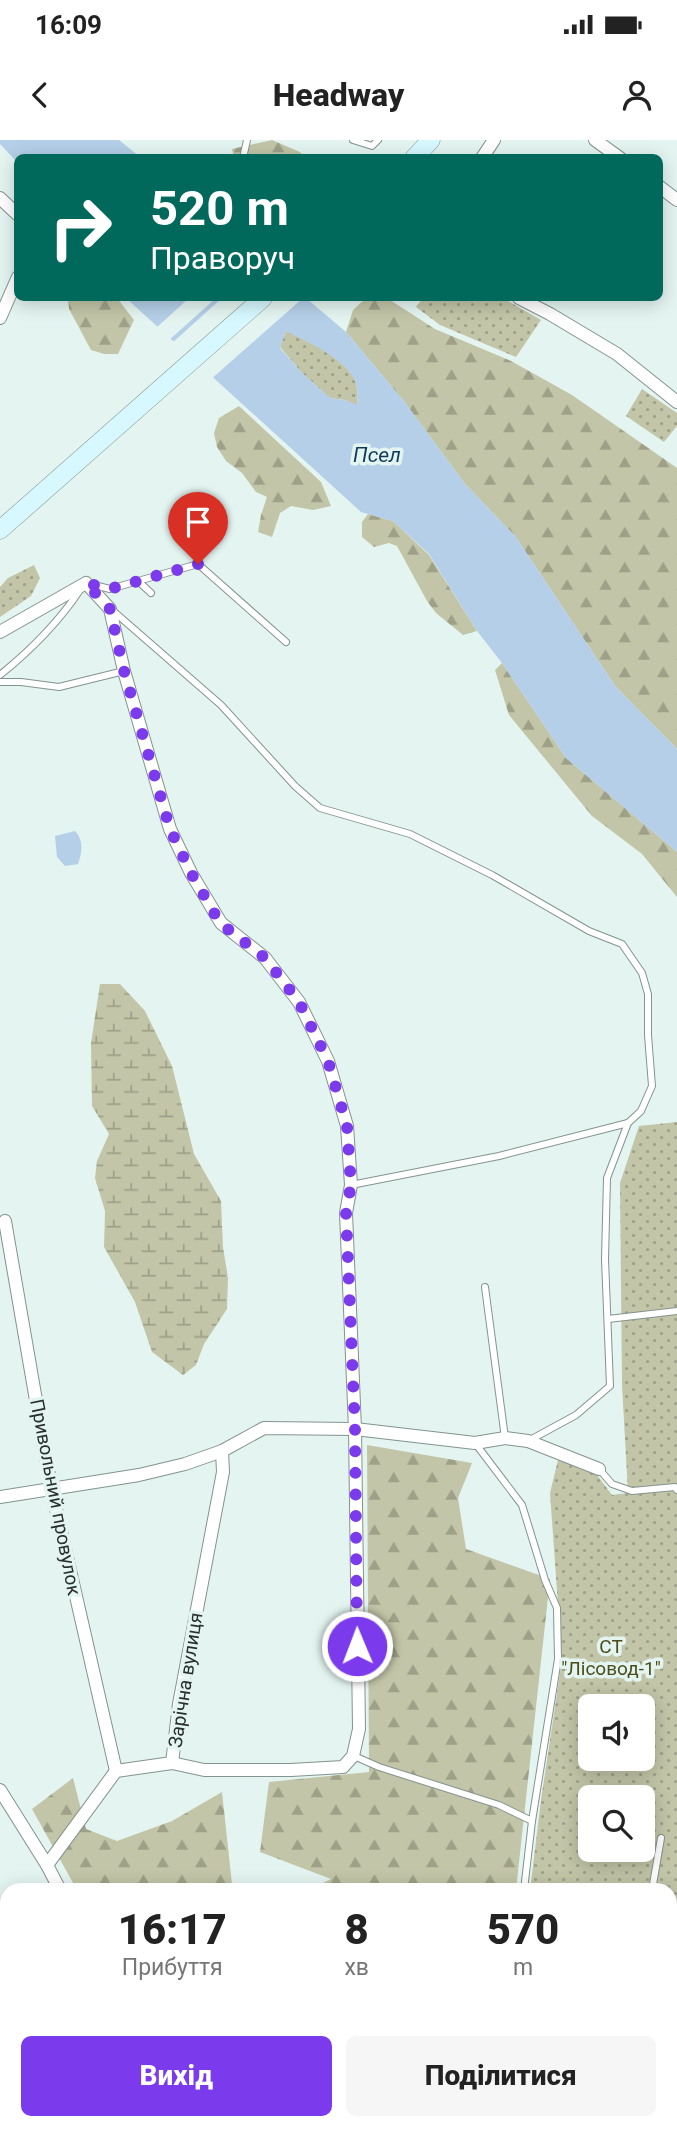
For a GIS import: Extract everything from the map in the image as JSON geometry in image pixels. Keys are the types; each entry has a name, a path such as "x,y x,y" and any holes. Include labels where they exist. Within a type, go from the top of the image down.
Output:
{"main road":[{"path":"418,154 431,140"},
{"path":"0,530 260,301"}],"street":[{"path":"595,140 614,154"},
{"path":"663,189 677,200"},
{"path":"0,198 14,211"},
{"path":"0,318 14,286"},
{"path":"525,301 617,354 677,402"},
{"path":"0,632 86,583 110,609 124,671 170,829 191,873 220,923 265,958 299,1002 328,1061 347,1126 351,1185 346,1213 355,1429 359,1729 353,1756"},
{"name":"Привольний провулок","path":"5,1221 51,1488 116,1771"},
{"path":"0,1497 139,1475 185,1464 222,1451 264,1428 355,1429 475,1443 505,1438 528,1441 599,1469"},
{"name":"Зарічна вулиця","path":"222,1451 223,1472 178,1704 172,1763 204,1770 291,1770 343,1767 353,1756"},
{"path":"47,1865 116,1771 172,1763"},
{"path":"0,1790 56,1883"}],"lane":[{"path":"354,140 372,146 378,140"},
{"path":"0,675 30,651 86,583 110,589 198,564 286,642"},
{"path":"138,581 151,593"},
{"path":"110,609 221,705 295,786 320,808 410,834 492,875 589,930 622,944 642,973 648,994 652,1086 641,1111 628,1123 607,1178 605,1259 610,1386 576,1415 528,1441"},
{"path":"0,682 21,682 59,688 124,671"},
{"path":"351,1185 499,1156 628,1123"},
{"path":"485,1287 505,1438"},
{"path":"608,1319 677,1311"},
{"path":"475,1443 522,1506 556,1608 558,1659 525,1883"},
{"path":"599,1469 612,1484 632,1491 676,1488"},
{"path":"353,1756 379,1767 499,1805 532,1821"},
{"path":"653,1883 661,1838"}],"green space":[{"path":"272,140 302,154 233,154 232,149"},
{"path":"68,301 119,301 134,320 118,354 91,350 69,309"},
{"path":"363,301 392,301 435,329 511,361 572,395 677,468 677,749 615,686 515,536 465,484 403,400 346,332 353,310"},
{"path":"421,301 508,301 541,320 516,357 440,325 416,307"},
{"path":"286,331 326,352 345,366 356,383 358,406 345,400 330,398 302,373 280,347"},
{"path":"642,389 677,413 677,426 664,442 626,416"},
{"path":"239,406 321,482 331,506 313,510 291,506 280,513 272,537 258,532 267,497 256,492 242,473 226,461 217,447 214,433 219,418"},
{"path":"368,514 393,521 429,555 477,631 463,635 436,613 397,546 389,543 374,547 362,537 362,522"},
{"path":"34,565 40,578 31,596 0,617 0,587 8,578"},
{"path":"502,663 566,758 677,852 677,897 642,854 592,816 509,715 495,670"},
{"path":"100,984 120,984 145,1011 172,1066 194,1154 221,1201 223,1247 228,1278 227,1309 204,1344 196,1365 183,1375 152,1352 135,1302 104,1247 105,1211 95,1178 97,1161 109,1134 92,1106 91,1043"},
{"name":"СТ \"Лісовод-1\"","path":"677,1122 677,1883 531,1883 562,1660 550,1493 558,1460 597,1475 612,1495 628,1493 622,1385 620,1183 639,1126"},
{"path":"367,1445 472,1463 458,1498 466,1549 550,1579 517,1883 323,1883 331,1879 260,1852 269,1782 369,1772"},
{"path":"73,1778 86,1829 117,1841 172,1821 222,1792 232,1883 73,1883 32,1809"}],"water":[{"path":"0,140 119,140 136,154 14,154 14,159 0,144"},
{"name":"Псел","path":"129,301 310,301 346,332 403,400 465,484 515,536 615,686 677,749 677,852 566,758 502,663 477,631 429,554 393,521 361,512","holes":["286,331 326,352 351,374 356,383 358,405 330,398 302,373 280,348"]},
{"path":"75,831 81,842 78,864 65,866 57,857 55,836"}],"pier":[{"path":"186,301 213,301 168,341 155,329"},
{"path":"219,301 300,301 210,380 171,344"}],"route":[{"path":"198,564 110,589 86,583 110,609 124,671 170,829 191,873 220,923 265,958 299,1002 328,1061 347,1126 351,1185 346,1213 355,1429 357,1646"}]}
